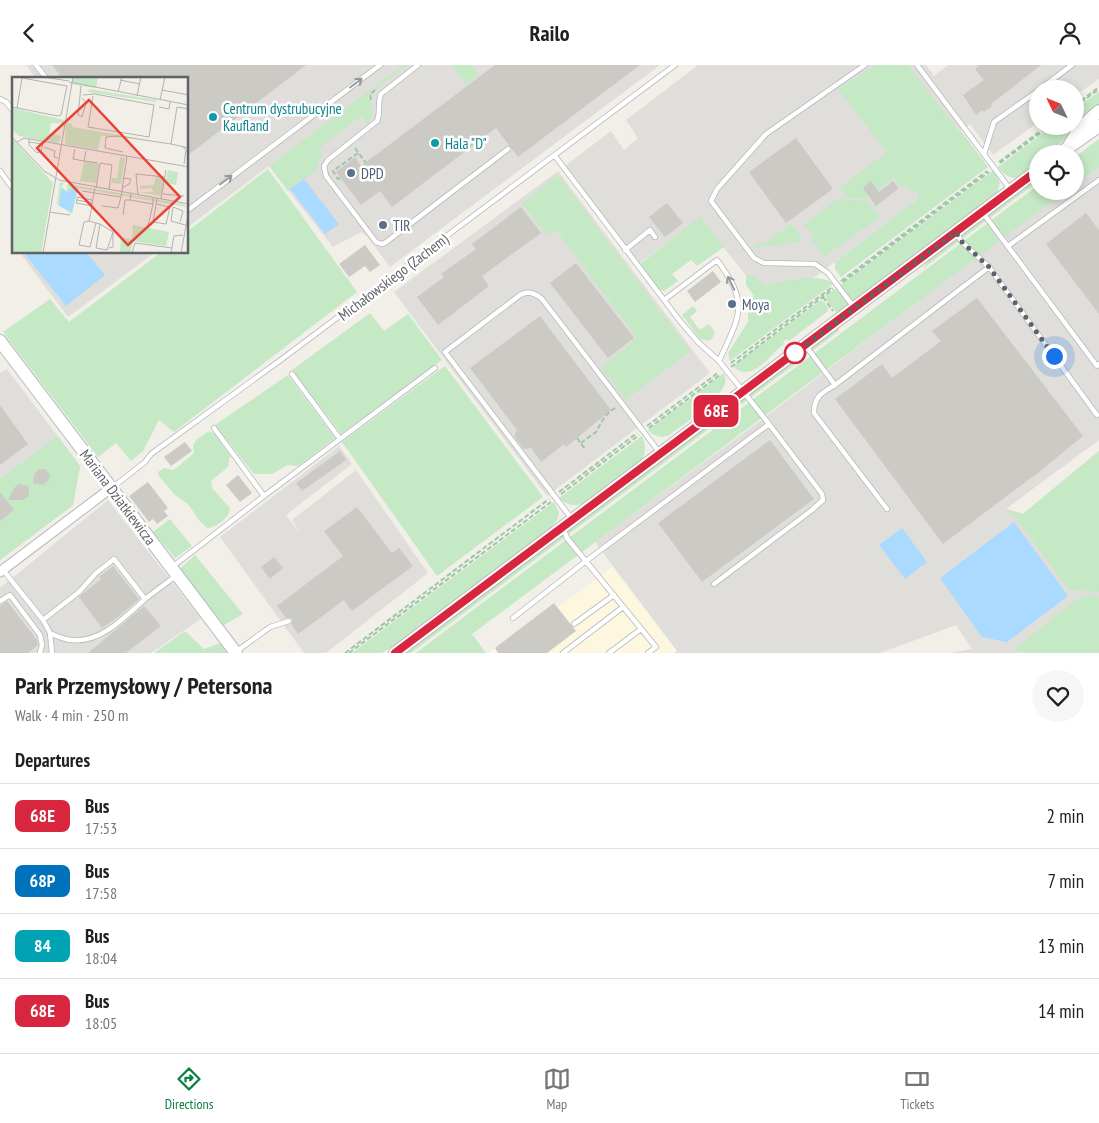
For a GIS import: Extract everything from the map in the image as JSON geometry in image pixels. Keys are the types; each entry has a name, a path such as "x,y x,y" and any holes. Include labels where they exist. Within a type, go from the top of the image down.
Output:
{"street":[{"path":"1068,145 1080,128 1099,111"},
{"path":"1071,145 1099,126"},
{"path":"395,653 1029,177"},
{"name":"Mariana Dziatkiewicza","path":"0,341 236,653"},
{"path":"2,571 111,489"}],"lane":[{"path":"36,65 45,77"},
{"path":"189,209 380,65"},
{"path":"418,65 381,94 379,99 380,113 377,121 328,159 324,166 326,176 376,242 385,243 508,149"},
{"name":"Michałowskiego (Zachem)","path":"111,489 145,462 151,454 282,359 675,65"},
{"path":"854,307 828,273 815,264 764,263 754,258 711,201 717,189 766,135 865,65"},
{"path":"917,65 1011,190"},
{"path":"1052,80 1072,65"},
{"path":"984,154 994,122 1029,97"},
{"path":"0,99 6,102 12,110"},
{"path":"554,156 698,343 719,361 822,494 823,499 812,510 714,584"},
{"path":"0,171 12,187"},
{"path":"1008,246 1099,180"},
{"path":"982,212 1097,366 1099,364"},
{"path":"625,250 650,231 655,237"},
{"path":"956,232 962,242 989,267 1097,415"},
{"path":"664,300 716,260 733,285 738,300 739,315 719,361"},
{"path":"887,509 814,413 814,404 819,395 835,385 989,267"},
{"path":"660,453 542,299 532,292 525,292 520,295 445,352 555,497 567,523 567,538 660,653"},
{"path":"805,345 835,385"},
{"path":"50,633 71,640 91,638 103,633 264,496 435,368"},
{"path":"292,374 340,439"},
{"path":"513,619 586,561 769,424"},
{"path":"214,428 264,496"},
{"path":"43,620 79,593 96,573 114,559 145,599"},
{"path":"2,571 43,620 50,633 52,653"},
{"path":"0,601 10,595 40,635 42,645 40,653"},
{"path":"574,624 614,595"},
{"path":"563,653 624,607"},
{"path":"236,653 270,627 289,621"},
{"path":"609,653 641,629"},
{"path":"648,653 656,647"}],"path":[{"path":"1084,99 1099,88"},
{"path":"345,653 1036,135"},
{"path":"340,177 338,179 333,171 358,153"},
{"path":"581,443 596,432 606,415 622,403"},
{"path":"577,438 586,449"},
{"path":"349,653 555,497"}],"shaded area":[{"path":"26,65 660,65 390,267 367,236 361,232 333,247 269,166 189,226 189,77 35,77"},
{"path":"698,65 926,65 934,76 948,65 1099,65 1099,79 1084,90 1084,80 1029,80 1029,129 993,155 970,124 948,140 920,197 773,309 700,218 635,267 565,166 611,131 624,150 638,138 626,120"},
{"path":"1099,163 1099,440 1006,509 1023,514 1099,451 1099,653 949,653 972,649 956,625 880,653 674,653 677,651 595,542 772,412 1051,200 1084,200 1084,175"},
{"path":"558,171 710,373 547,496 394,292"},
{"path":"21,254 153,254 68,317"},
{"path":"7,369 80,466 73,505 0,560 0,373"},
{"path":"339,446 352,464 286,515 302,536 292,520 356,470 428,573 326,653 304,653 220,537"},
{"path":"108,500 201,619 151,653 0,653 0,588"},
{"path":"612,567 677,651 674,653 489,653 554,603 558,607"}],"green space":[{"path":"403,65 407,65 367,96 372,109 367,123 361,116 318,149 323,156 318,161 317,169 288,191 269,166"},
{"path":"452,65 472,65 479,75 466,84"},
{"path":"875,65 908,65 988,167 841,277 835,269 835,262 920,197 915,190 911,192 906,185 902,188 894,178 865,199 846,197 839,188 887,152 838,89"},
{"path":"1099,92 1099,107 1084,121 1084,103"},
{"path":"1041,135 1069,135 1059,145 1029,145 1029,169 1018,177 1013,178 1009,176 998,167"},
{"path":"1099,139 1099,167 1084,178 1084,150"},
{"path":"268,169 357,292 174,432 159,420 143,451 131,461 116,443 98,457 3,332 50,299 69,322 159,254 189,254 189,230"},
{"path":"994,170 1000,183 997,193 837,314 826,299 826,296"},
{"path":"558,175 690,351 626,400 601,368 637,338 556,230 547,235 522,203"},
{"path":"1029,182 1029,188 921,270 930,259"},
{"path":"1029,192 1029,200 1054,200 472,634 486,653 416,653"},
{"path":"838,199 867,201 880,217 824,257 811,239 815,235 804,225"},
{"path":"700,217 724,247 697,266 691,260 672,274 678,281 664,291 659,290 640,264"},
{"path":"791,224 801,237 799,242 754,248 753,246 760,242 763,244"},
{"path":"746,275 752,275 765,285 811,278 828,280 833,284 730,361 728,353 748,322 748,303 754,296 746,285"},
{"path":"820,301 823,301 828,311 789,341 787,339 783,342 784,344 760,366 747,372 740,371 733,366"},
{"path":"693,306 697,311 690,317 700,330 709,324 715,332 712,339 708,341 700,339 682,315"},
{"path":"370,313 384,331 408,314 442,360 341,434 292,370"},
{"path":"838,326 839,331 411,653 404,653"},
{"path":"445,366 543,497 437,576 342,442"},
{"path":"724,373 725,384 723,388 712,402 698,414 668,436 657,436 648,430"},
{"path":"288,375 335,438 298,466 288,465 272,474 254,474 215,425"},
{"path":"209,431 215,434 230,456 228,467 211,481 212,488 230,508 222,521 215,526 207,528 198,519 189,505 175,495 159,476 158,472 164,468 174,470 194,453 193,445 197,439"},
{"path":"58,436 80,466 73,505 0,560 0,479"},
{"path":"642,436 645,448 642,460 588,502 572,505 559,498"},
{"path":"1099,451 1099,592 1069,590 1017,519 1006,509 1023,514"},
{"path":"554,502 559,513 557,520 549,530 401,641 382,653 352,653"},
{"path":"170,519 192,546 175,558 153,532"},
{"path":"195,555 243,614 224,625 180,569"},
{"path":"1095,595 1099,598 1099,653 1022,653 1020,651 1012,651 1081,596"},
{"path":"185,631 204,649 221,643 229,653 154,653"}],"water":[{"path":"304,179 339,224 325,234 290,189"},
{"path":"25,254 88,254 105,275 66,306"},
{"path":"1014,522 1068,596 1007,642 982,637 940,578"},
{"path":"902,528 927,562 905,579 879,545"}],"building":[{"name":"Centrum dystrubucyjne Kaufland","path":"52,65 306,65 189,154 189,77 61,77"},
{"name":"Hala \"D\"","path":"495,65 640,65 518,157 496,128 392,207 380,191 361,205 336,172 355,157 361,166"},
{"path":"980,65 1041,65 991,104 992,106 976,115 963,95 984,80 975,69"},
{"path":"796,138 833,189 786,223 749,172"},
{"path":"871,181 879,192 893,181 899,188 876,206 863,188"},
{"path":"667,203 683,223 665,237 649,217"},
{"path":"521,207 541,233 482,276 489,286 438,325 417,297 444,277 441,274 476,249 472,244"},
{"path":"1086,213 1099,230 1099,314 1046,244"},
{"path":"365,245 380,265 370,272 365,266 349,277 339,264"},
{"path":"576,263 634,338 608,358 550,283"},
{"path":"713,271 721,282 695,302 687,291"},
{"path":"977,298 1083,436 1039,472 943,544 835,399 882,364 892,378 941,341 932,331"},
{"path":"540,316 611,410 566,447 564,444 541,462 531,448 524,449 514,436 517,430 470,368"},
{"path":"0,405 28,444 0,465"},
{"path":"770,440 814,499 702,582 658,523"},
{"path":"185,442 192,451 171,466 164,457"},
{"path":"340,451 346,460 302,491 296,483"},
{"path":"39,469 45,469 50,475 49,480 43,485 33,483 34,475"},
{"path":"238,475 252,493 240,502 226,485"},
{"path":"148,482 168,508 164,511 168,516 157,524 153,519 149,522 129,496"},
{"path":"19,484 29,486 29,496 22,500 8,500 14,488"},
{"path":"0,492 14,510 0,521"},
{"path":"357,507 392,553 399,548 413,566 352,611 344,600 298,634 291,624 292,618 286,618 277,606 343,556 324,531"},
{"path":"274,557 283,568 270,579 261,567"},
{"path":"113,566 139,599 102,628 79,597 101,579 99,577"},
{"path":"7,601 37,640 38,645 28,653 0,653 0,606"},
{"path":"554,603 576,631 547,653 498,653 495,648"},
{"path":"144,606 161,626 126,653 88,653"}],"bus line":[{"name":"68E","path":"395,653 1029,177"}],"place":[{"name":"Centrum dystrubucyjne Kaufland","path":"213,117"},
{"name":"Hala \"D\"","path":"435,143"},
{"name":"DPD","path":"351,173"},
{"name":"TIR","path":"383,225"},
{"name":"Moya","path":"732,304"}],"route":[{"path":"795,353 956,232 962,242 989,267 1054,356"}]}
